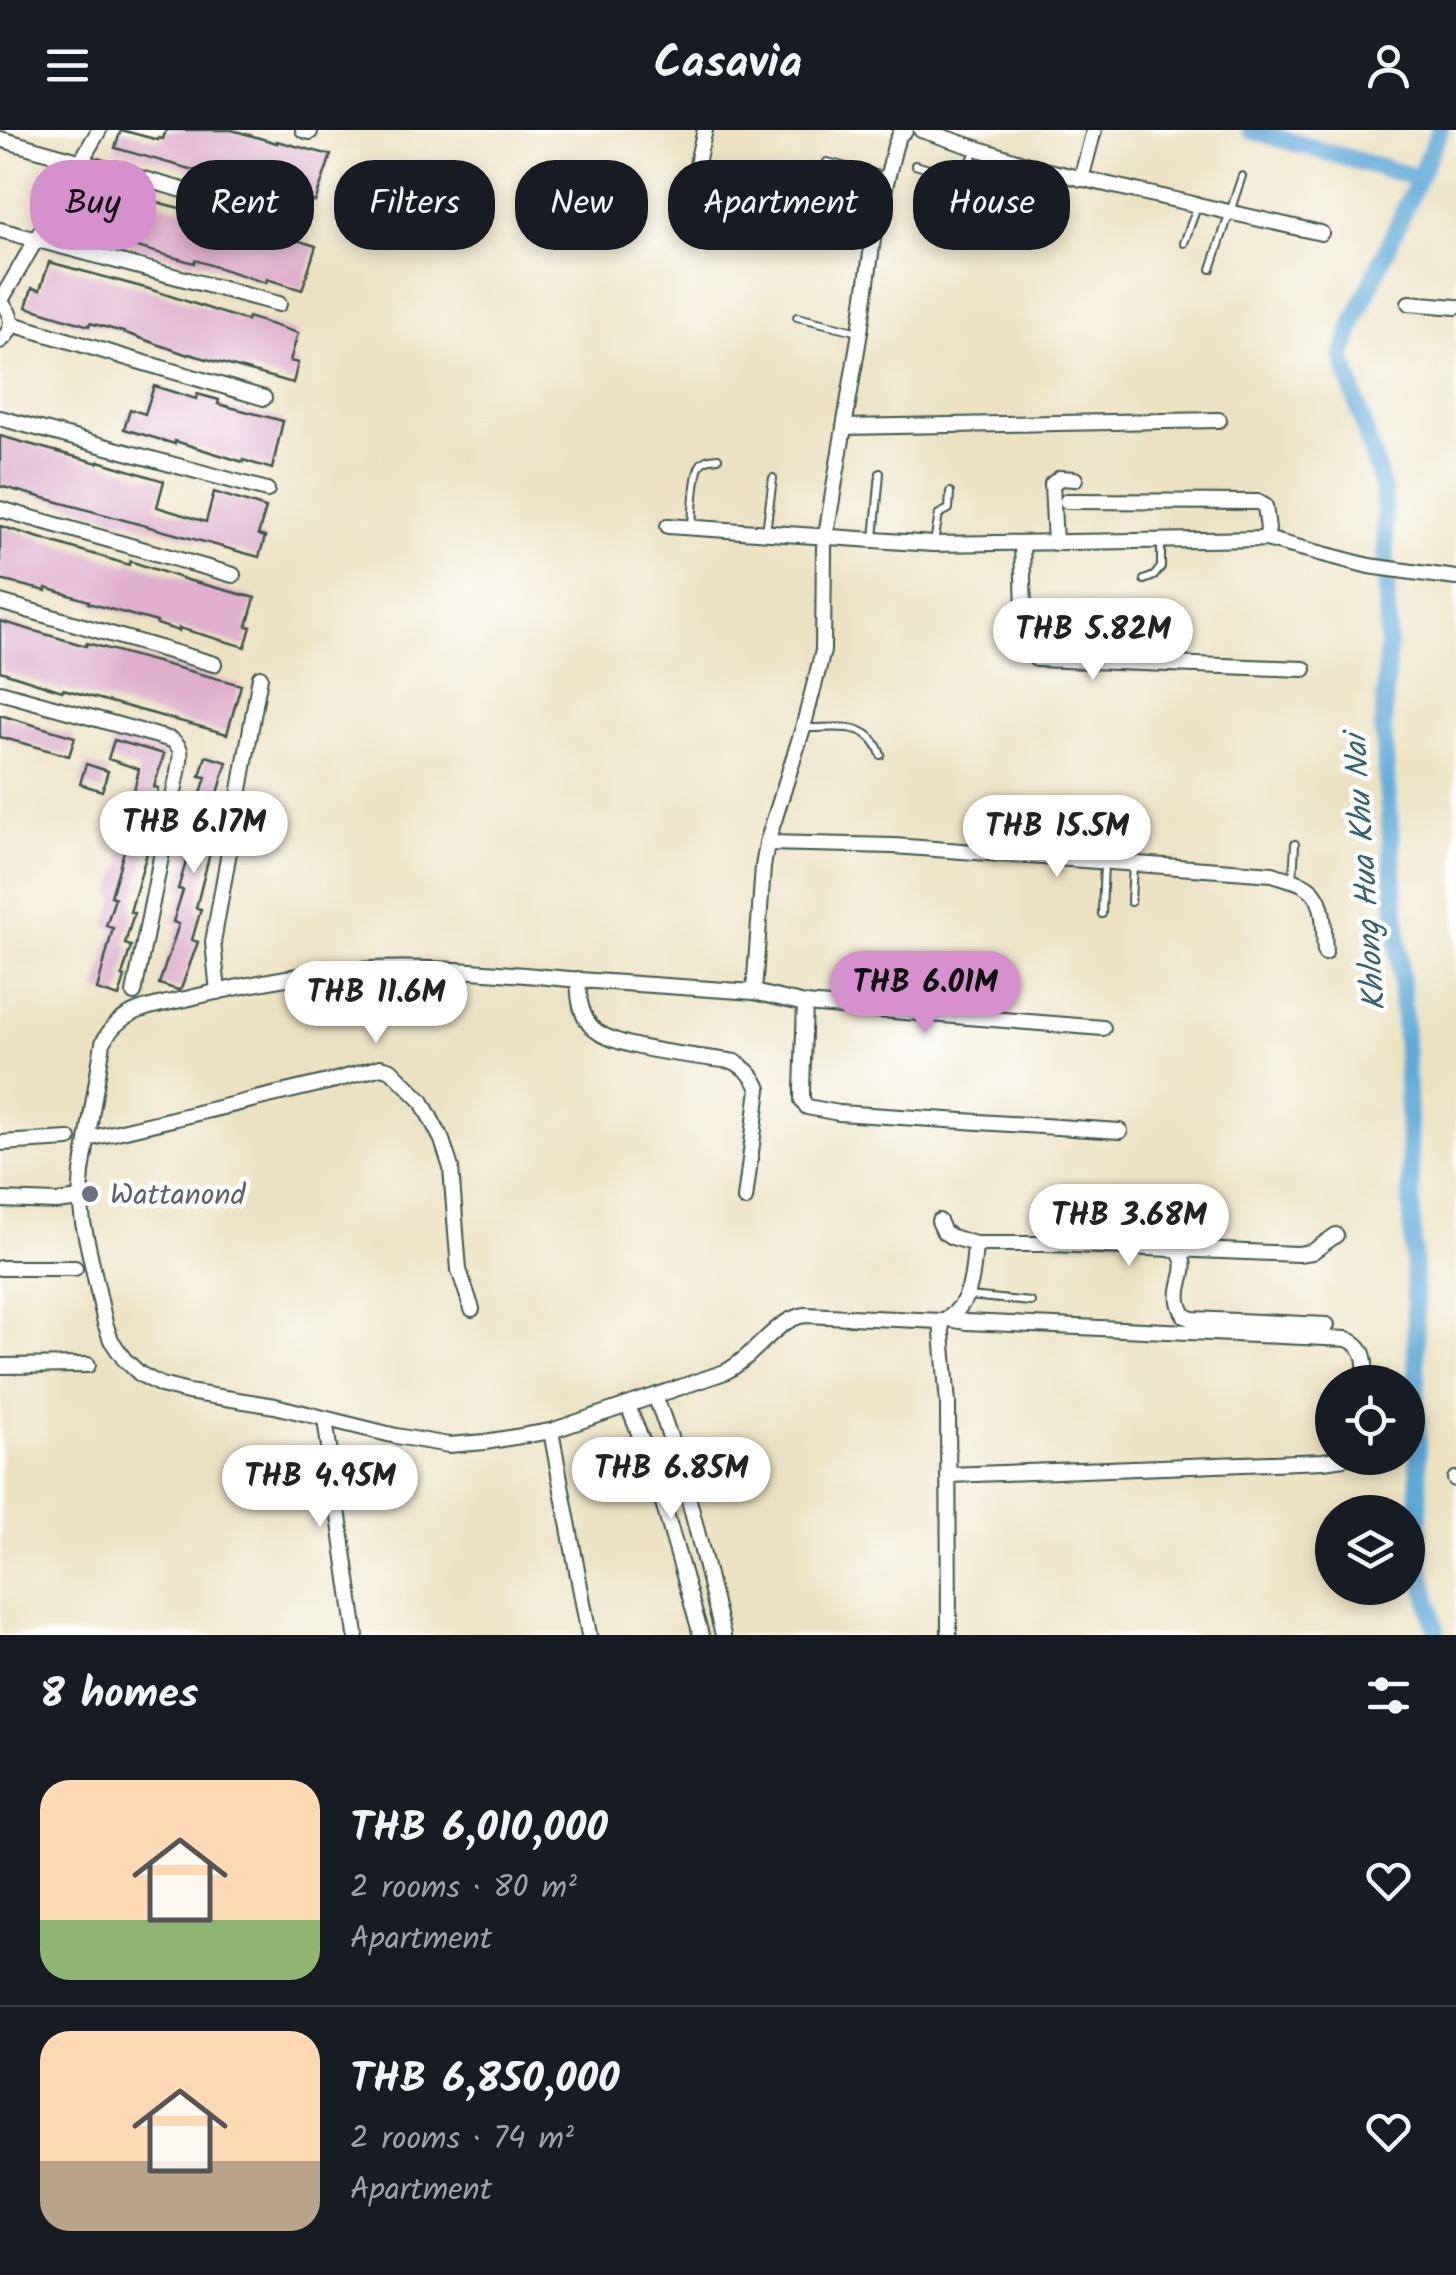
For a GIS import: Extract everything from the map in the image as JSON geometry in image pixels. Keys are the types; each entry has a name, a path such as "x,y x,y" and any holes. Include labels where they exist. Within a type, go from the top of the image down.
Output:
{"street":[{"path":"82,160 99,130"},
{"path":"699,160 705,130"},
{"path":"892,160 900,134 906,130"},
{"path":"921,130 1013,160"},
{"path":"1081,180 1094,130"},
{"path":"0,139 77,160"},
{"path":"1070,177 1321,233"},
{"path":"0,230 30,238"},
{"path":"0,341 12,324 0,302 30,250"},
{"path":"74,250 279,304"},
{"path":"754,992 767,843 803,728 825,640 822,562 871,250"},
{"path":"1408,303 1456,306"},
{"path":"12,324 264,398"},
{"path":"0,418 267,490"},
{"path":"844,427 1219,420"},
{"path":"1055,543 1052,484 1060,478 1075,479"},
{"path":"1067,501 1258,502 1265,506 1266,539"},
{"path":"0,509 233,575"},
{"path":"668,526 934,544 1266,539 1368,566 1456,578"},
{"path":"1022,544 1026,647 1036,659 1304,669"},
{"path":"0,602 214,664"},
{"path":"218,992 213,942 260,677"},
{"path":"0,692 172,740 178,745 179,767 134,993"},
{"path":"767,843 894,846 1273,874 1307,886 1318,898 1325,952"},
{"path":"1103,1028 804,1004 754,992 480,971 315,974 137,1011 114,1025 104,1043 80,1199 105,1322 124,1359 140,1374 161,1385 449,1445 552,1431 725,1372 739,1366 786,1321 805,1315 1347,1339 1362,1348 1365,1365"},
{"path":"578,980 584,1015 592,1029 608,1039 634,1047 736,1062 747,1070 758,1089 745,1199"},
{"path":"804,1004 802,1100 807,1107 839,1113 1120,1131"},
{"path":"88,1138 381,1067 391,1070 421,1100 452,1168 459,1270 472,1308"},
{"path":"0,1143 69,1139"},
{"path":"0,1200 80,1199"},
{"path":"940,1221 944,1232 975,1244 1298,1254 1312,1252 1336,1236"},
{"path":"945,1320 960,1309 968,1296 975,1244"},
{"path":"1176,1248 1184,1256 1177,1300 1185,1316 1327,1325"},
{"path":"0,1268 75,1268"},
{"path":"945,1320 949,1635"},
{"path":"0,1366 88,1365"},
{"path":"655,1396 688,1498 723,1635"},
{"path":"628,1406 653,1468 701,1635"},
{"path":"325,1419 356,1635"},
{"path":"552,1431 590,1635"},
{"path":"948,1476 1315,1461"}],"lane":[{"path":"972,160 976,148"},
{"path":"1211,269 1242,176"},
{"path":"1184,243 1198,205"},
{"path":"797,316 860,332"},
{"path":"692,528 698,472 702,464 718,458"},
{"path":"874,540 880,474"},
{"path":"766,533 774,478"},
{"path":"934,544 939,514 949,509 950,492"},
{"path":"1144,580 1161,568 1161,542"},
{"path":"803,728 866,732 874,738 881,755"},
{"path":"1292,881 1294,844"},
{"path":"1102,914 1104,861"},
{"path":"1130,902 1133,862"},
{"path":"968,1296 1031,1302"}],"building":[{"path":"121,130 158,140 163,139 166,130 232,130 331,155 315,202 314,160 176,160 176,165 115,148"},
{"path":"156,201 176,207 176,250 314,250 316,246 302,290 195,260 194,263 148,250 156,250"},
{"path":"49,262 298,333 290,361 298,363 293,383 26,307 32,288 40,290"},
{"path":"154,386 196,399 197,394 219,400 218,404 283,421 272,469 124,429 130,409 145,414"},
{"path":"0,436 164,481 157,507 206,522 214,492 266,508 258,535 265,537 259,557 0,486"},
{"path":"0,526 255,598 245,647 179,631 46,588 0,580"},
{"path":"0,621 241,685 227,734 0,671"},
{"path":"0,715 75,737 69,756 0,737"},
{"path":"114,740 164,754 142,851 147,853 130,912 134,913 125,944 131,946 119,997 97,990 113,928 106,926 129,834 124,833 139,769 108,759"},
{"path":"206,756 227,762 215,804 221,806 196,908 201,909 192,940 198,942 178,990 159,984 179,924 173,922 183,890 178,889 206,777 200,776"},
{"path":"86,764 108,771 102,791 80,784"}],"waterway":[{"path":"1250,130 1418,178"},
{"name":"Khlong Hua Khu Nai","path":"1437,1635 1420,1564 1405,1037 1383,729 1388,638 1384,493 1343,357 1354,322 1440,130"}],"place":[{"name":"Wattanond","path":"90,1194"}]}
